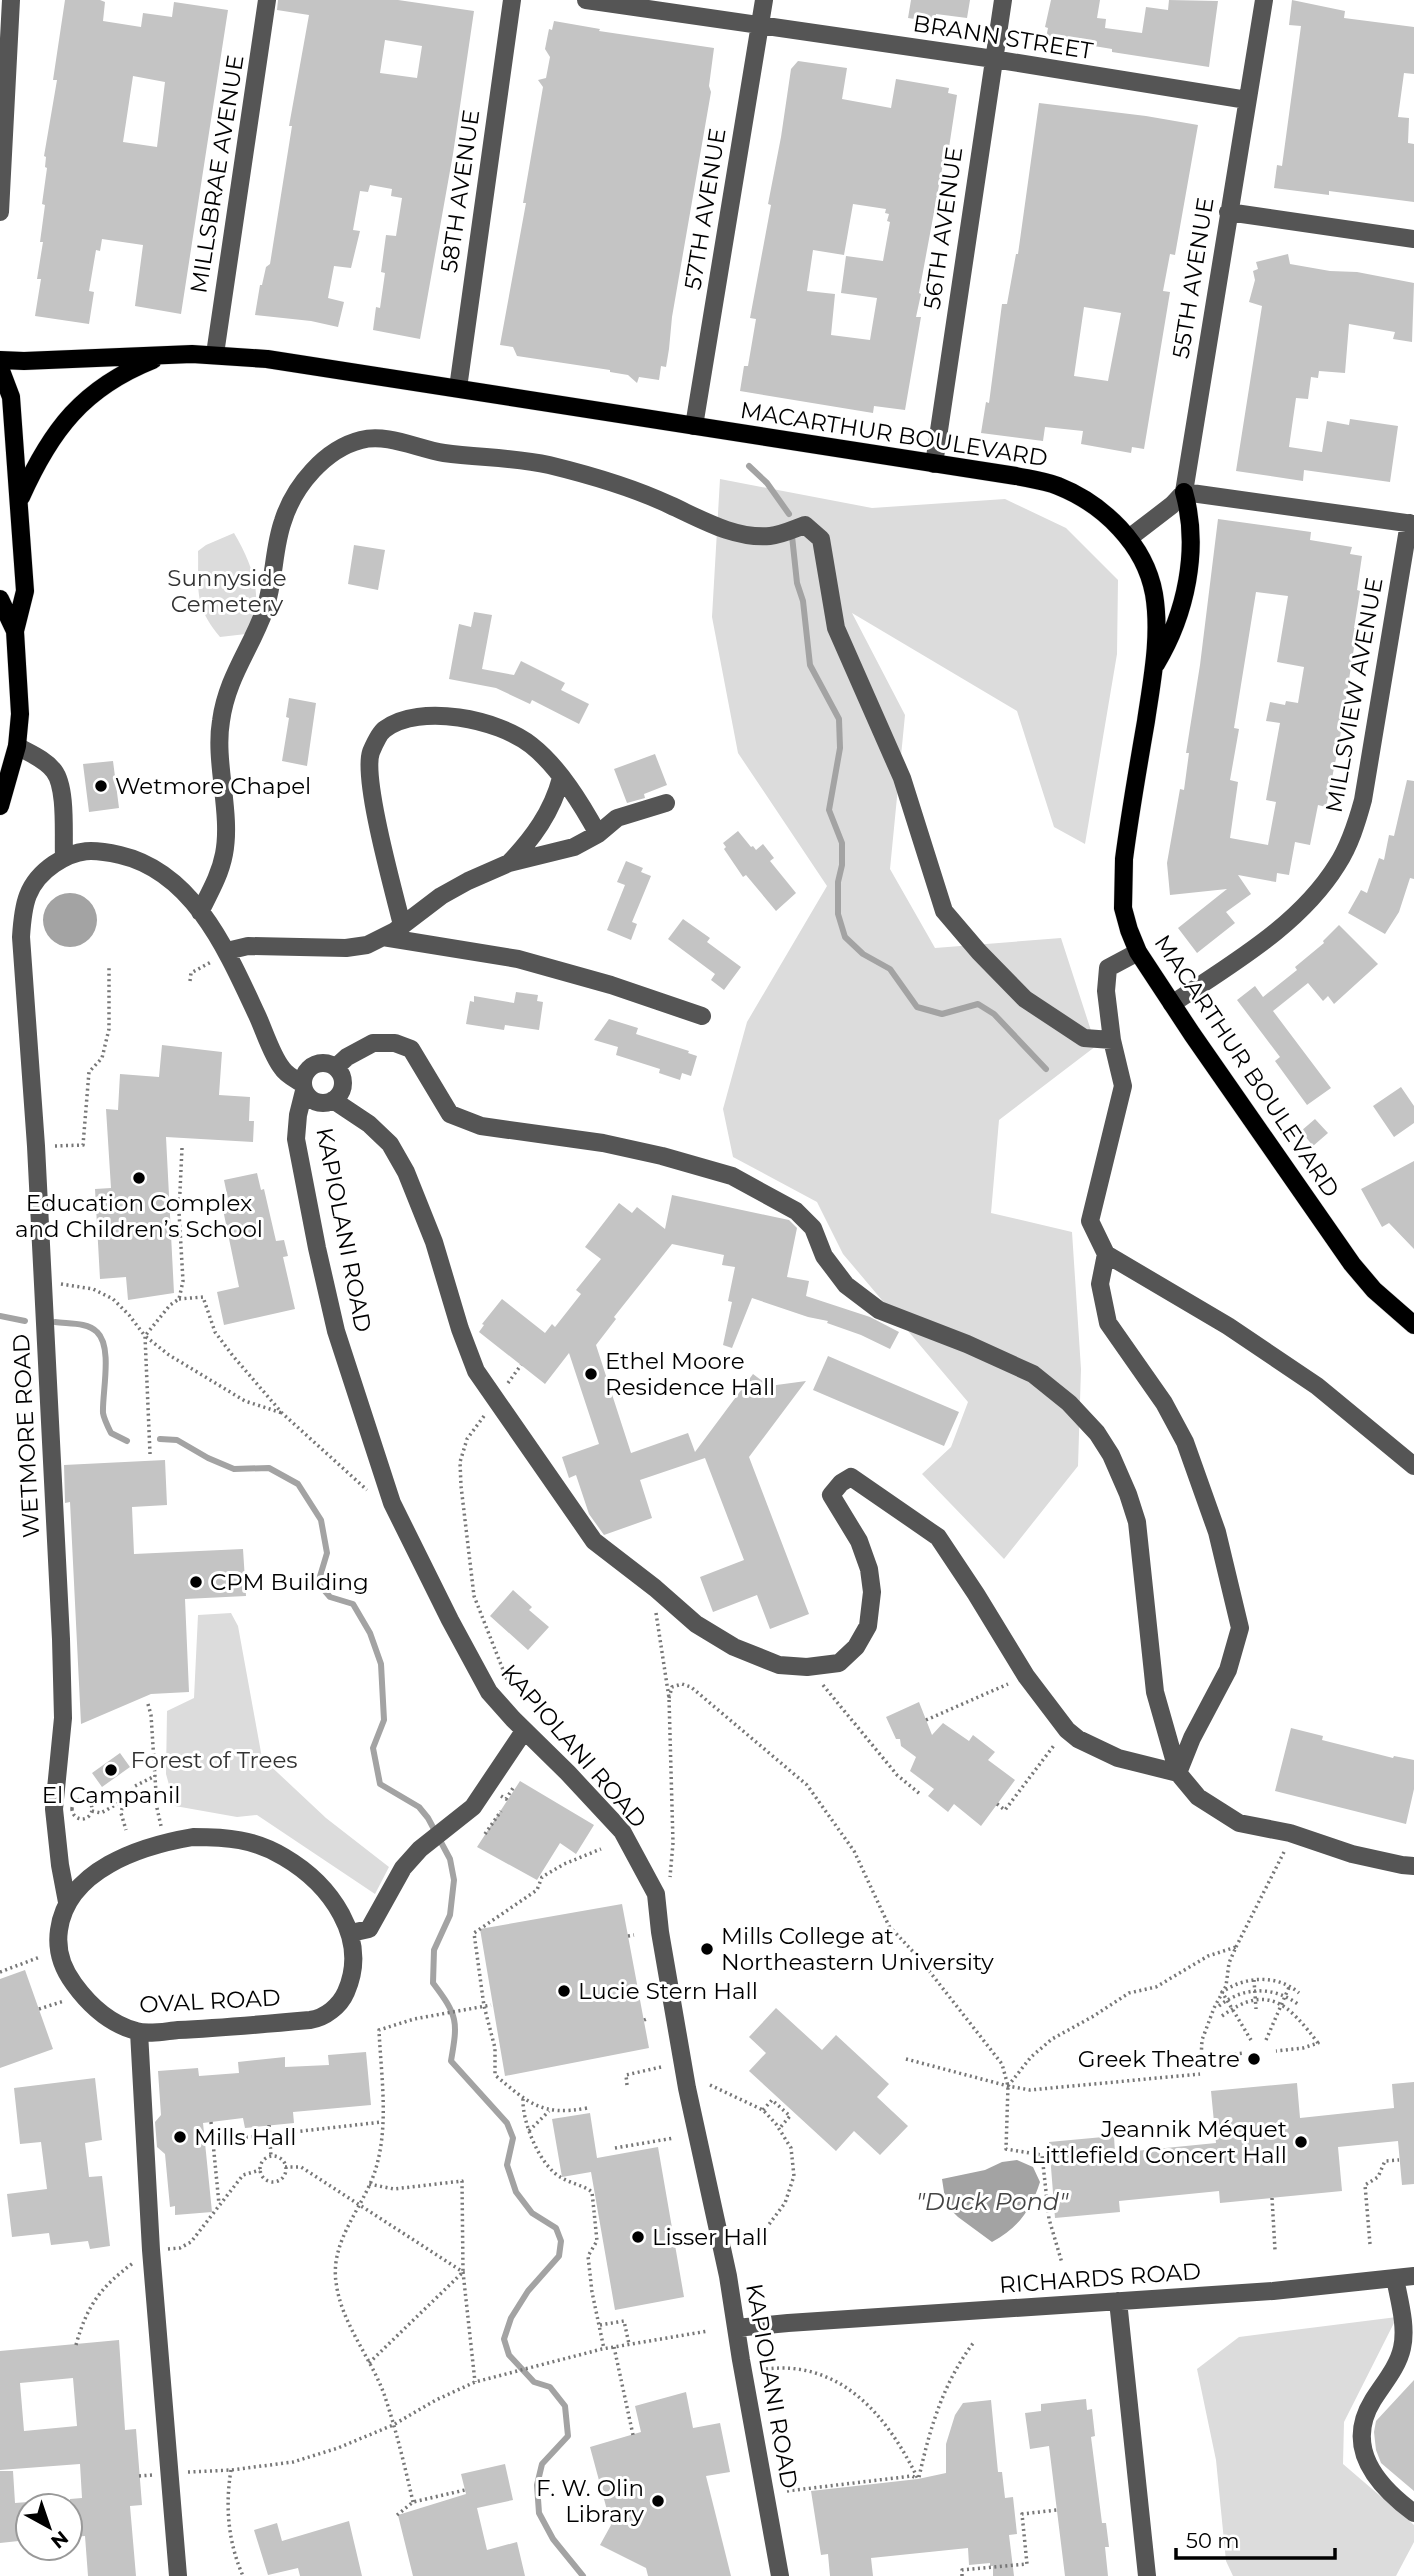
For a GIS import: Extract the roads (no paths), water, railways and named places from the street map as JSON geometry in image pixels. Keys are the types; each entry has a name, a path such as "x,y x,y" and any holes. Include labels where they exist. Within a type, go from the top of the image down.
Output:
{"main road":[{"name":"MACARTHUR BOULEVARD","path":"0,360 215,354 278,360 1016,476 1057,486 1106,514 1129,538 1154,592 1154,667 1122,879 1123,908 1129,930 1138,952 1172,1004 1352,1264 1374,1290 1414,1325"},
{"path":"20,500 44,450 75,409 137,366 166,355"},
{"path":"0,368 11,397 25,591 15,631 20,714 17,746 0,806"},
{"path":"1154,667 1171,639 1182,610 1191,531 1191,516 1184,492"},
{"path":"0,599 15,631"}],"street":[{"path":"0,212 11,0"},
{"name":"MILLSBRAE AVENUE","path":"215,354 267,0"},
{"name":"58TH AVENUE","path":"458,388 512,0"},
{"name":"BRANN STREET","path":"586,0 992,59 1247,100"},
{"name":"57TH AVENUE","path":"694,426 764,0"},
{"name":"56TH AVENUE","path":"934,464 992,59 1003,0"},
{"name":"55TH AVENUE","path":"1184,492 1264,0"},
{"path":"1228,212 1414,239"},
{"path":"200,912 219,876 225,850 220,725 226,692 255,635 266,606 275,572 283,519 314,468 336,450 362,439 382,439 448,453 548,465 636,491 702,521 741,534 771,536 805,526 813,532 821,539 836,628 902,778 944,911 1025,999 1084,1038 1112,1040"},
{"path":"1129,538 1172,505 1184,492 1412,524"},
{"name":"MILLSVIEW AVENUE","path":"1172,1004 1294,918 1314,897 1338,864 1354,831 1363,800 1412,524"},
{"path":"402,925 382,841 371,777 370,754 382,731 407,718 467,719 493,724 529,743 547,758 583,807 598,834"},
{"path":"17,746 43,761 54,771 60,784 64,857 91,849 149,866 177,886 200,912 282,1069 317,1102 333,1100 342,1091 344,1084 341,1071 330,1063 317,1063 307,1071 304,1087"},
{"path":"509,863 528,843 543,821 555,799 561,778"},
{"path":"222,955 247,946 346,948 368,945 402,925 441,896 509,863 574,847 598,834 617,818 666,803"},
{"name":"WETMORE ROAD","path":"64,857 40,874 23,903 21,937 36,1146 61,1639 63,1718 54,1809 67,1902"},
{"path":"383,937 518,959 611,985 702,1016"},
{"path":"1138,952 1108,968 1106,991 1112,1040 1124,1086 1090,1221 1106,1254 1228,1326 1317,1386 1414,1466"},
{"path":"336,1067 348,1056 373,1043 395,1043 411,1049 450,1114 481,1126 603,1143 732,1176 796,1211 813,1227 824,1256 846,1285 879,1310 989,1353 1033,1374 1069,1403 1097,1433 1111,1455 1128,1494 1137,1522 1156,1692 1178,1773 1198,1797 1239,1823 1290,1833 1352,1854 1414,1866"},
{"name":"KAPIOLANI ROAD","path":"304,1087 296,1139 317,1248 336,1331 392,1503 489,1692 622,1831 656,1894 685,2075 723,2249 780,2576"},
{"path":"333,1100 369,1124 390,1144 406,1172 434,1242 460,1329 476,1371 594,1541 705,1630 734,1647 779,1665 807,1667 839,1663 856,1647 868,1626 872,1592 869,1569 859,1541 831,1495 841,1483 851,1477 938,1537 1026,1676 1067,1730 1078,1739 1118,1758 1178,1773"},
{"path":"1106,1254 1100,1284 1108,1323 1164,1403 1185,1442 1217,1532 1240,1628 1228,1670 1192,1738 1178,1773"},
{"path":"351,1933 369,1929 403,1868 420,1849 474,1807 524,1731"},
{"name":"OVAL ROAD","path":"229,1836 272,1851 313,1878 336,1904 351,1933 355,1959 351,1981 343,2000 321,2018 253,2026 139,2032 111,2021 83,1997 63,1969 57,1941 61,1916 67,1902 89,1878 119,1859 164,1842 229,1836"},
{"path":"139,2032 151,2250 178,2576"},
{"name":"RICHARDS ROAD","path":"736,2328 1273,2291 1414,2276"},
{"path":"1395,2278 1401,2313 1402,2349 1365,2414 1361,2448 1377,2479 1414,2513"},
{"path":"1118,2301 1147,2576"}],"water":[{"path":"70,893 89,901 97,920 89,939 70,947 51,939 43,920 51,901"},
{"name":"\"Duck Pond\"","path":"1017,2160 1033,2167 1040,2182 1023,2217 992,2242 946,2205 942,2179"}],"waterway":[{"path":"749,466 767,483 789,514"},
{"path":"792,536 810,665 839,719 840,748 829,810 842,843 838,914 845,937 863,954 890,969 917,1007 942,1014 978,1004 994,1014 1046,1069"},
{"path":"0,1316 25,1321"},
{"path":"55,1322 88,1326 102,1339 106,1359 104,1415 111,1433 127,1441"},
{"path":"160,1439 177,1440 234,1469 269,1468 298,1484 321,1520 327,1553 318,1583 330,1597 353,1604 370,1633 381,1664 384,1720 373,1748 380,1784 419,1807 428,1818 450,1859 454,1880 450,1915 434,1950 433,1983 454,2019 455,2037 451,2061 507,2123 513,2138 507,2165 516,2192 532,2213 556,2228 561,2241 559,2256 528,2291 511,2318 504,2339 509,2355 534,2382 550,2387 565,2406 568,2436 542,2464 537,2485 539,2513 553,2539 583,2576"}],"place":[{"name":"Wetmore Chapel","path":"101,786"},
{"name":"Education Complex and Children’s School","path":"139,1178"},
{"name":"Ethel Moore Residence Hall","path":"591,1374"},
{"name":"CPM Building","path":"196,1582"},
{"name":"El Campanil","path":"111,1770"},
{"name":"Mills College at Northeastern University","path":"707,1949"},
{"name":"Lucie Stern Hall","path":"564,1991"},
{"name":"Greek Theatre","path":"1254,2059"},
{"name":"Mills Hall","path":"180,2137"},
{"name":"Jeannik Méquet Littlefield Concert Hall","path":"1301,2142"},
{"name":"Lisser Hall","path":"638,2237"},
{"name":"F. W. Olin Library","path":"658,2501"}],"park label":[{"name":"Sunnyside Cemetery","path":"227,591"},
{"name":"Forest of Trees","path":"214,1760"}]}
